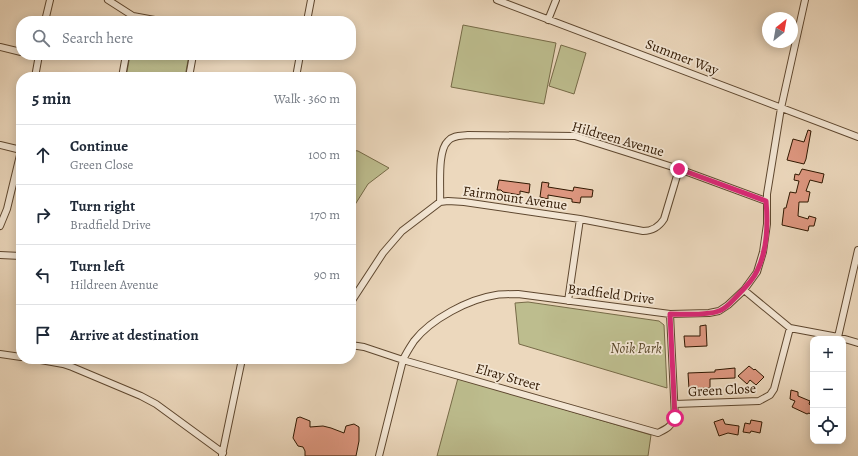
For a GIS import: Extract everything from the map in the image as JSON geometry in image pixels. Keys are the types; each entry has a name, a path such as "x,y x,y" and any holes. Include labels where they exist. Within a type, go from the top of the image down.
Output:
{"street":[{"path":"47,16 50,0"},
{"path":"108,0 129,16"},
{"path":"308,16 311,0"},
{"name":"Summer Way","path":"497,0 858,137"},
{"path":"548,20 556,0"},
{"name":"Bradfield Drive","path":"379,456 403,360 414,341 424,330 443,316 472,301 498,294 518,294 670,314 709,313 719,311 744,290 757,272 763,252 767,224 766,201 782,108 805,0"},
{"path":"0,47 16,51"},
{"path":"35,72 37,60"},
{"path":"123,72 125,60"},
{"path":"190,72 193,60"},
{"path":"297,72 299,60"},
{"name":"Hildreen Avenue","path":"440,202 442,154 444,146 448,140 458,136 575,136 679,169 766,201"},
{"path":"0,145 16,149"},
{"name":"Fairmount Avenue","path":"440,202 464,202 649,231 661,225 664,219 679,169"},
{"path":"0,226 7,209 16,176"},
{"path":"356,295 394,239 407,227 440,202"},
{"path":"568,301 580,219"},
{"path":"838,336 858,250"},
{"path":"0,255 16,256"},
{"path":"744,290 790,328 833,336"},
{"name":"Green Close","path":"658,433 667,429 675,418 670,314"},
{"name":"Green Close","path":"675,404 759,401 766,398 774,389 790,328"},
{"path":"846,339 858,343"},
{"name":"Elray Street","path":"356,346 658,433"},
{"path":"0,354 16,356"},
{"path":"63,364 141,396 156,404 222,454 240,364"}],"green space":[{"path":"463,25 556,43 544,104 451,87"},
{"path":"561,45 586,53 574,94 549,86"},
{"path":"129,60 188,60 186,72 127,72"},
{"path":"356,151 389,168 368,184 356,203"},
{"name":"Noik Park","path":"528,302 659,321 664,325 667,388 519,344 515,303"},
{"path":"458,378 651,435 648,456 437,456"}],"building":[{"path":"808,130 811,131 804,164 787,160 793,139 804,142"},
{"path":"802,169 824,174 822,183 810,180 806,191 810,192 808,202 799,202 798,216 808,219 809,216 816,218 814,226 809,226 808,231 782,225 784,208 786,208 790,192 796,193 799,181 794,180 795,174 799,175"},
{"path":"499,180 530,184 529,193 520,191 520,195 497,190"},
{"path":"542,182 549,183 548,187 573,191 574,187 593,190 592,197 581,197 580,203 572,202 572,199 548,195 548,199 540,197"},
{"path":"706,325 707,346 685,347 684,336 700,336 700,326"},
{"path":"749,366 764,377 756,385 750,380 747,384 738,376"},
{"path":"735,368 735,378 710,379 710,388 689,389 688,373 715,372 715,370"},
{"path":"791,390 798,392 798,396 810,401 810,414 807,414 792,407 795,401 790,399"},
{"path":"300,417 310,421 310,427 323,426 344,433 346,426 354,424 359,427 359,441 356,456 305,456 303,447 298,446 293,438 297,418"},
{"path":"723,419 725,424 739,426 738,435 728,433 719,436 714,422"},
{"path":"751,420 762,422 760,433 751,431 750,433 743,432 745,423 750,424"}],"route":[{"path":"675,418 670,314 716,312 732,302 744,290 758,269 763,252 767,224 766,201 679,169"}]}
